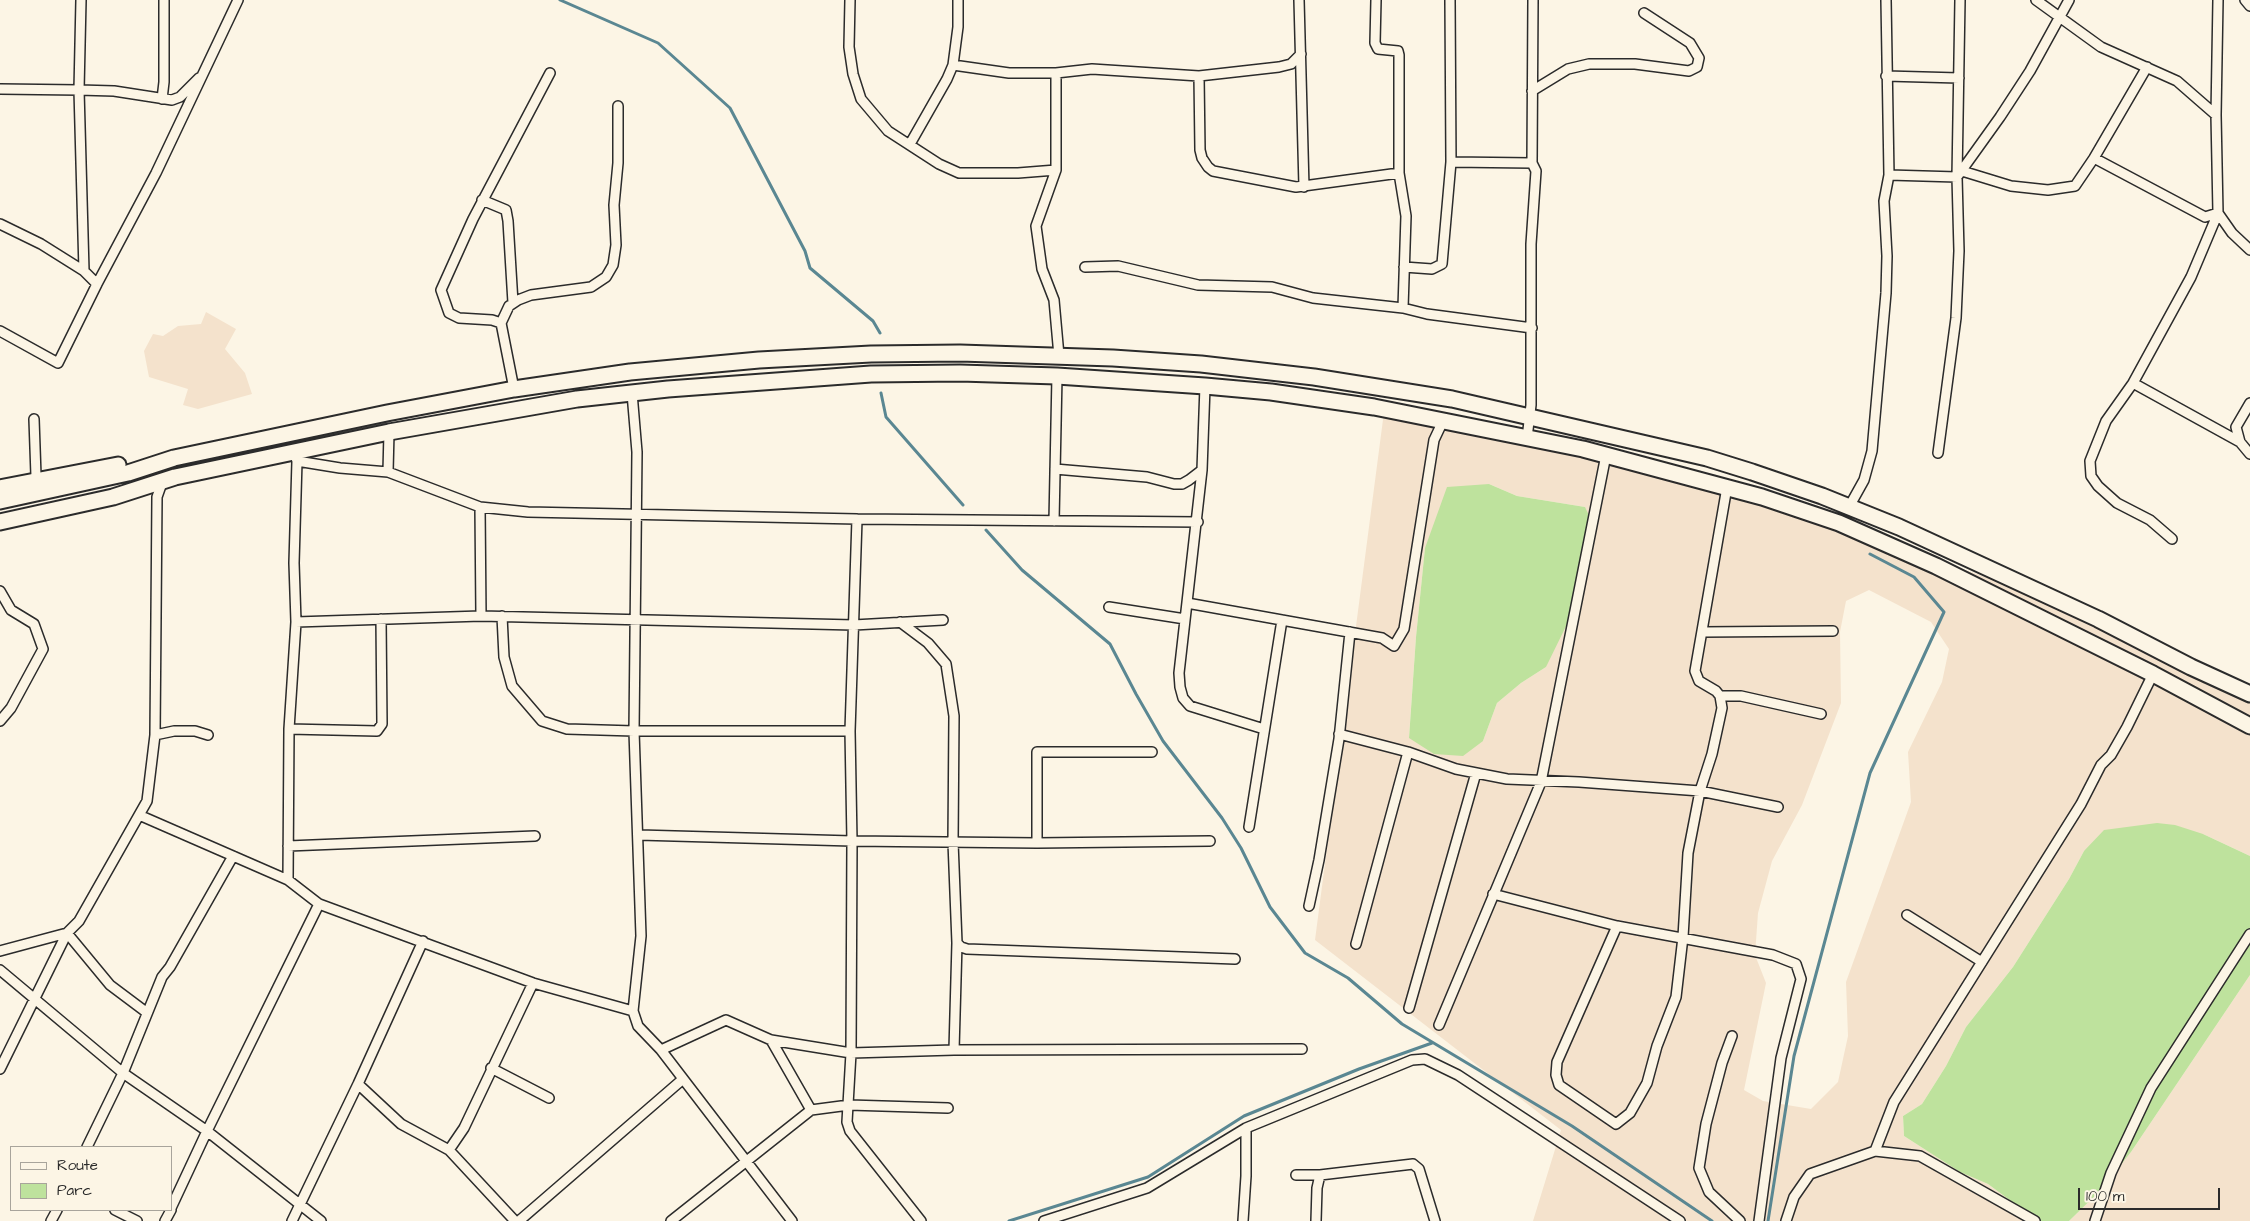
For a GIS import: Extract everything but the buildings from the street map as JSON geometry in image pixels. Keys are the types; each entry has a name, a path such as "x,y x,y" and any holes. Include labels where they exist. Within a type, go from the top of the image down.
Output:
{"main road":[{"path":"0,501 128,473 160,462 367,417 514,389 630,372 759,360 911,354 1059,356 1201,364 1314,377 1452,399 1706,458 1752,472 1849,507 1908,531 2062,602 2250,694"},
{"path":"0,513 117,488 295,457 389,432 578,399 632,393 762,381 871,374 1057,376 1206,386 1318,399 1443,421 1606,455 1727,487 1848,527 1936,566 2153,674 2250,726"},
{"path":"0,488 39,479 128,464 160,462"},
{"path":"0,522 113,498 163,480"}],"street":[{"path":"81,0 79,90 84,271"},
{"path":"162,99 164,82 164,0"},
{"path":"0,331 58,363 97,284 156,173 238,0"},
{"path":"850,0 849,47 852,74 861,98 888,131 939,164 959,172 1018,173 1056,170"},
{"path":"910,144 948,79 953,65 958,28 958,0"},
{"path":"1300,0 1304,187"},
{"path":"1376,0 1375,43 1378,48 1398,51 1399,55 1399,173 1406,216 1402,308"},
{"path":"1404,267 1432,269 1442,264 1451,162 1450,0"},
{"path":"1527,438 1531,417 1531,244 1536,171 1532,163 1533,0"},
{"path":"1849,507 1868,471 1875,429 1886,293 1887,256 1884,201 1888,175 1886,0"},
{"path":"1938,453 1956,318 1959,251 1960,0"},
{"path":"2036,0 2061,16 2101,47 2177,81 2216,115"},
{"path":"1959,174 2030,71 2069,0"},
{"path":"2172,539 2150,520 2117,503 2098,486 2091,476 2090,461 2106,421 2133,383 2191,277 2218,213 2216,115 2218,0"},
{"path":"2245,0 2250,6"},
{"path":"1532,91 1577,66 1636,64 1689,71 1697,67 1698,58 1690,43 1644,13"},
{"path":"953,65 1009,73 1056,74 1092,69 1199,76 1279,67 1291,64 1301,54"},
{"path":"1888,175 1959,174 2011,186 2059,190 2074,186 2094,158 2146,67"},
{"path":"0,89 114,91 172,100 180,97 207,68"},
{"path":"501,322 459,318 449,313 441,292 482,200 550,73"},
{"path":"1056,74 1056,170 1036,226 1042,268 1054,300 1059,356"},
{"path":"1199,76 1200,150 1202,158 1213,171 1304,187 1399,173"},
{"path":"1886,76 1959,78"},
{"path":"514,389 501,322 509,306 531,295 591,287 606,277 613,265 616,245 614,205 618,163 618,106"},
{"path":"2094,158 2205,217 2218,213"},
{"path":"1451,162 1532,163"},
{"path":"482,200 506,210 514,303"},
{"path":"2218,213 2232,233 2250,250"},
{"path":"0,224 41,244 84,271 97,284"},
{"path":"1085,267 1118,266 1198,285 1272,287 1313,298 1402,308 1427,314 1532,328"},
{"path":"1054,521 1057,376"},
{"path":"2133,383 2240,442 2250,454"},
{"path":"1206,386 1198,522 1186,604 1179,673 1183,698 1190,706 1264,729"},
{"path":"632,393 636,452 634,732 639,835 640,936 633,1011 638,1026 661,1050 744,1161 792,1221"},
{"path":"2240,442 2236,427 2250,403"},
{"path":"34,419 36,476 39,479"},
{"path":"1186,604 1382,638 1394,646 1404,629 1434,440 1443,421"},
{"path":"388,472 389,432"},
{"path":"1439,1025 1540,782 1606,455"},
{"path":"288,880 289,729 296,622 294,563 295,457 340,468 388,472 480,508 528,512 857,519 1198,522"},
{"path":"1055,469 1147,477 1174,484 1182,484 1202,470"},
{"path":"0,1069 67,933 79,921 147,801 155,735 157,497 163,480"},
{"path":"1617,926 1557,1062 1556,1075 1559,1085 1616,1124 1630,1113 1647,1083 1657,1046 1676,997 1683,937 1688,853 1700,791 1712,754 1722,708 1720,696 1716,690 1699,681 1695,671 1727,487"},
{"path":"480,508 481,616"},
{"path":"857,519 850,731 852,841 851,1053 847,1122 850,1131 921,1221"},
{"path":"0,591 11,610 34,624 43,649 11,708 0,721"},
{"path":"1109,607 1185,620"},
{"path":"296,622 481,616 854,625 943,620"},
{"path":"502,616 504,657 512,686 542,721 567,729 634,732 850,731"},
{"path":"289,729 377,731 382,724 381,619"},
{"path":"1249,827 1282,620"},
{"path":"900,622 928,643 946,664 954,716 953,842 957,943 954,1050"},
{"path":"1702,632 1833,631"},
{"path":"1309,906 1319,860 1339,734 1350,632"},
{"path":"1875,1150 1894,1102 2081,804 2101,765 2111,755 2153,674"},
{"path":"1720,696 1740,696 1821,714"},
{"path":"155,735 174,731 195,731 208,735"},
{"path":"1339,734 1408,752 1447,766 1507,779 1700,791 1778,807"},
{"path":"1038,843 1037,752 1152,752"},
{"path":"1356,944 1408,752"},
{"path":"1409,1008 1476,773"},
{"path":"139,814 288,880 320,904 533,982 633,1011"},
{"path":"639,835 852,841 1038,843 1210,841"},
{"path":"288,846 535,836"},
{"path":"87,1146 123,1073 146,1012 162,977 170,967 233,856"},
{"path":"1493,894 1617,926 1774,955 1796,964 1801,979 1781,1058 1759,1221"},
{"path":"172,1207 207,1131 320,904"},
{"path":"1907,915 1982,962"},
{"path":"0,951 67,933"},
{"path":"67,933 110,985 146,1012"},
{"path":"2095,1221 2111,1173 2151,1088 2250,934"},
{"path":"292,1221 358,1084 423,941"},
{"path":"957,943 961,948 966,949 1235,959"},
{"path":"0,970 34,1001 123,1073 207,1131 321,1221"},
{"path":"450,1150 464,1128 533,982"},
{"path":"661,1050 726,1020 771,1040 851,1053 954,1050 1302,1049"},
{"path":"1732,1036 1722,1063 1706,1124 1699,1168 1709,1192 1740,1221"},
{"path":"771,1040 811,1110"},
{"path":"1044,1221 1066,1218 1148,1188 1246,1128 1412,1060 1425,1059 1458,1075 1680,1221"},
{"path":"492,1068 549,1098"},
{"path":"519,1221 682,1079"},
{"path":"358,1084 401,1124 450,1150 514,1221"},
{"path":"671,1221 744,1161 811,1110 849,1105 948,1108"},
{"path":"1243,1221 1246,1176 1246,1128"},
{"path":"1786,1221 1794,1197 1810,1174 1875,1150 1920,1156 2035,1221"},
{"path":"1296,1175 1320,1176 1413,1164 1419,1169 1435,1221"},
{"path":"1316,1221 1317,1188 1320,1176"},
{"path":"117,1211 137,1221"}],"shaded area":[{"path":"206,312 236,329 225,349 245,373 252,394 198,409 183,405 188,389 149,377 144,351 153,334 163,336 178,326 201,324"},
{"path":"1384,412 1529,437 1835,523 2010,586 2250,696 2250,856 2203,834 2084,851 2069,879 2013,967 1966,1027 1946,1066 1922,1104 1903,1116 1904,1136 1960,1172 1988,1184 2038,1221 1533,1221 1561,1130 1315,940","holes":["1489,484 1517,496 1585,507 1546,667 1521,683 1497,703 1483,741 1409,737 1425,548","1869,590 1931,622 1949,649 1942,682 1908,752 1911,802 1846,982 1848,1036 1838,1082 1811,1109 1763,1101 1744,1090 1766,983 1755,955 1758,913 1772,861 1802,805 1841,703 1840,632 1846,601"]},
{"path":"2250,975 2250,1221 2069,1221 2102,1189 2131,1152"}],"green space":[{"path":"1489,484 1517,496 1585,507 1593,524 1570,618 1546,667 1521,683 1497,703 1483,741 1463,756 1434,754 1409,738 1425,548 1447,487"},
{"path":"2157,823 2175,825 2203,834 2250,856 2250,975 2131,1152 2102,1189 2069,1221 2038,1221 1988,1184 1960,1172 1904,1136 1903,1116 1922,1104 1946,1066 1966,1027 2013,967 2069,879 2084,851 2104,830"}],"waterway":[{"path":"560,0 658,43 730,108 805,251 810,268 873,321 880,333"},
{"path":"881,393 886,417 963,505"},
{"path":"986,530 1022,570 1110,644 1163,741 1222,818 1241,848 1270,907 1305,953 1348,978 1402,1024 1572,1126 1712,1221"},
{"path":"1768,1221 1794,1056 1870,773 1944,612 1914,577 1870,554"},
{"path":"1009,1221 1148,1177 1244,1116 1359,1069 1432,1043"}]}
